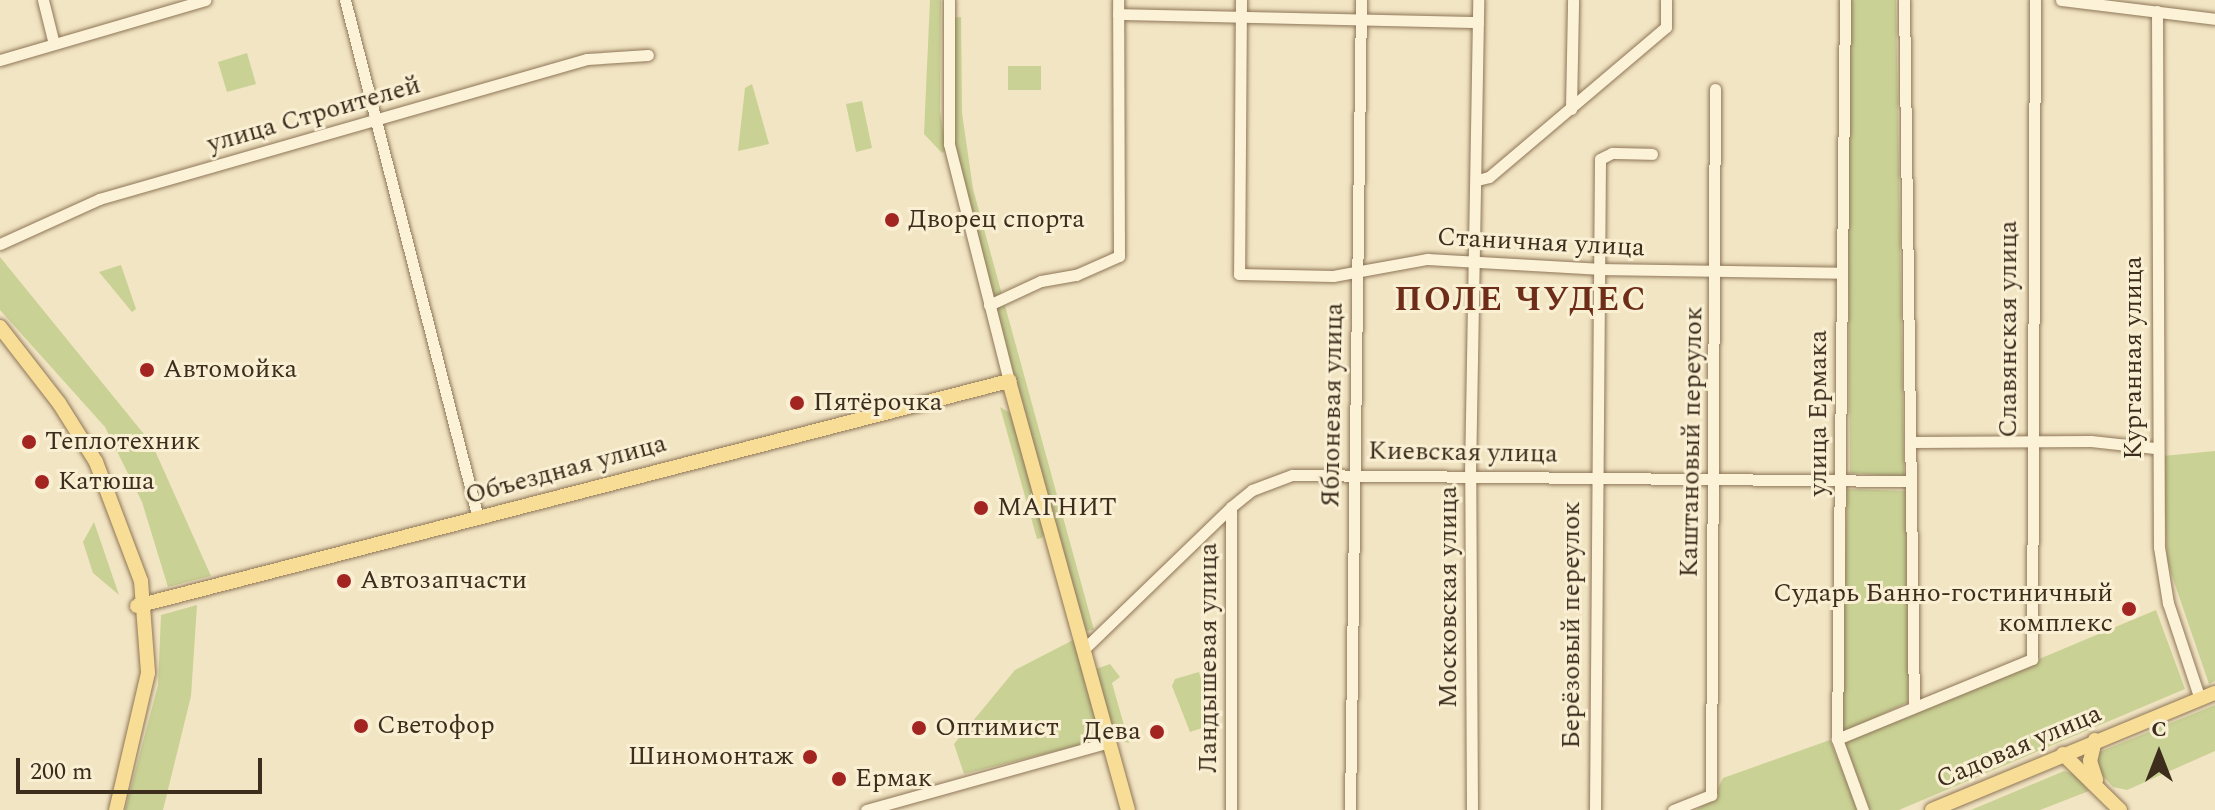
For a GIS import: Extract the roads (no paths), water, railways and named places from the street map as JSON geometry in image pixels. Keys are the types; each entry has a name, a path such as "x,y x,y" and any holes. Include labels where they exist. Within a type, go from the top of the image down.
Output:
{"main road":[{"path":"0,327 74,424 109,501 141,605 146,687 116,810"},
{"path":"0,340 68,430 109,501"},
{"name":"Объездная улица","path":"141,605 1009,381"},
{"path":"1009,381 1128,810"},
{"path":"107,810 138,685 141,605"},
{"name":"Садовая улица","path":"1932,810 2095,740 2215,693"},
{"path":"2095,740 2090,761 2096,781"},
{"path":"2063,754 2096,781 2120,810"}],"street":[{"path":"43,0 54,44"},
{"path":"0,60 205,0"},
{"path":"345,0 478,518"},
{"path":"949,0 949,144 1009,381"},
{"path":"989,305 1046,279 1076,275 1119,256 1118,0"},
{"path":"1241,0 1241,17"},
{"name":"Яблоневая улица","path":"1350,810 1361,0"},
{"name":"Московская улица","path":"1472,810 1470,475 1478,0"},
{"path":"1571,109 1573,0"},
{"path":"1477,180 1489,177 1666,27 1666,0"},
{"path":"1837,739 1914,705 1904,0"},
{"name":"Славянская улица","path":"1914,705 2032,659 2035,0"},
{"path":"2061,0 2215,19"},
{"name":"улица Ермака","path":"1845,6 1837,739 1863,810"},
{"name":"Курганная улица","path":"2157,11 2155,448 2159,547 2168,603 2200,699"},
{"path":"1118,14 1478,22"},
{"name":"Станичная улица","path":"1241,17 1239,274 1333,276 1358,268 1427,259 1598,269 1842,273"},
{"name":"улица Строителей","path":"0,244 79,206 587,59 648,55"},
{"name":"Каштановый переулок","path":"1673,810 1711,795 1715,89"},
{"name":"Берёзовый переулок","path":"1595,810 1594,477 1600,159 1612,153 1652,154"},
{"path":"1911,442 2031,440 2155,448"},
{"name":"Киевская улица","path":"1083,650 1231,507 1278,478 1353,474 1909,481"},
{"name":"Ландышевая улица","path":"1231,507 1231,810"},
{"path":"866,810 1109,742"}],"place":[{"name":"Дворец спорта","path":"892,220"},
{"name":"Автомойка","path":"147,370"},
{"name":"Пятёрочка","path":"797,403"},
{"name":"Теплотехник","path":"29,442"},
{"name":"Катюша","path":"42,482"},
{"name":"МАГНИТ","path":"981,508"},
{"name":"Автозапчасти","path":"344,581"},
{"name":"Сударь Банно-гостиничный комплекс","path":"2129,609"},
{"name":"Светофор","path":"361,726"},
{"name":"Оптимист","path":"919,728"},
{"name":"Дева","path":"1157,732"},
{"name":"Шиномонтаж","path":"810,757"},
{"name":"Ермак","path":"839,779"}],"district":[{"name":"ПОЛЕ ЧУДЕС","path":"1521,301"}]}
